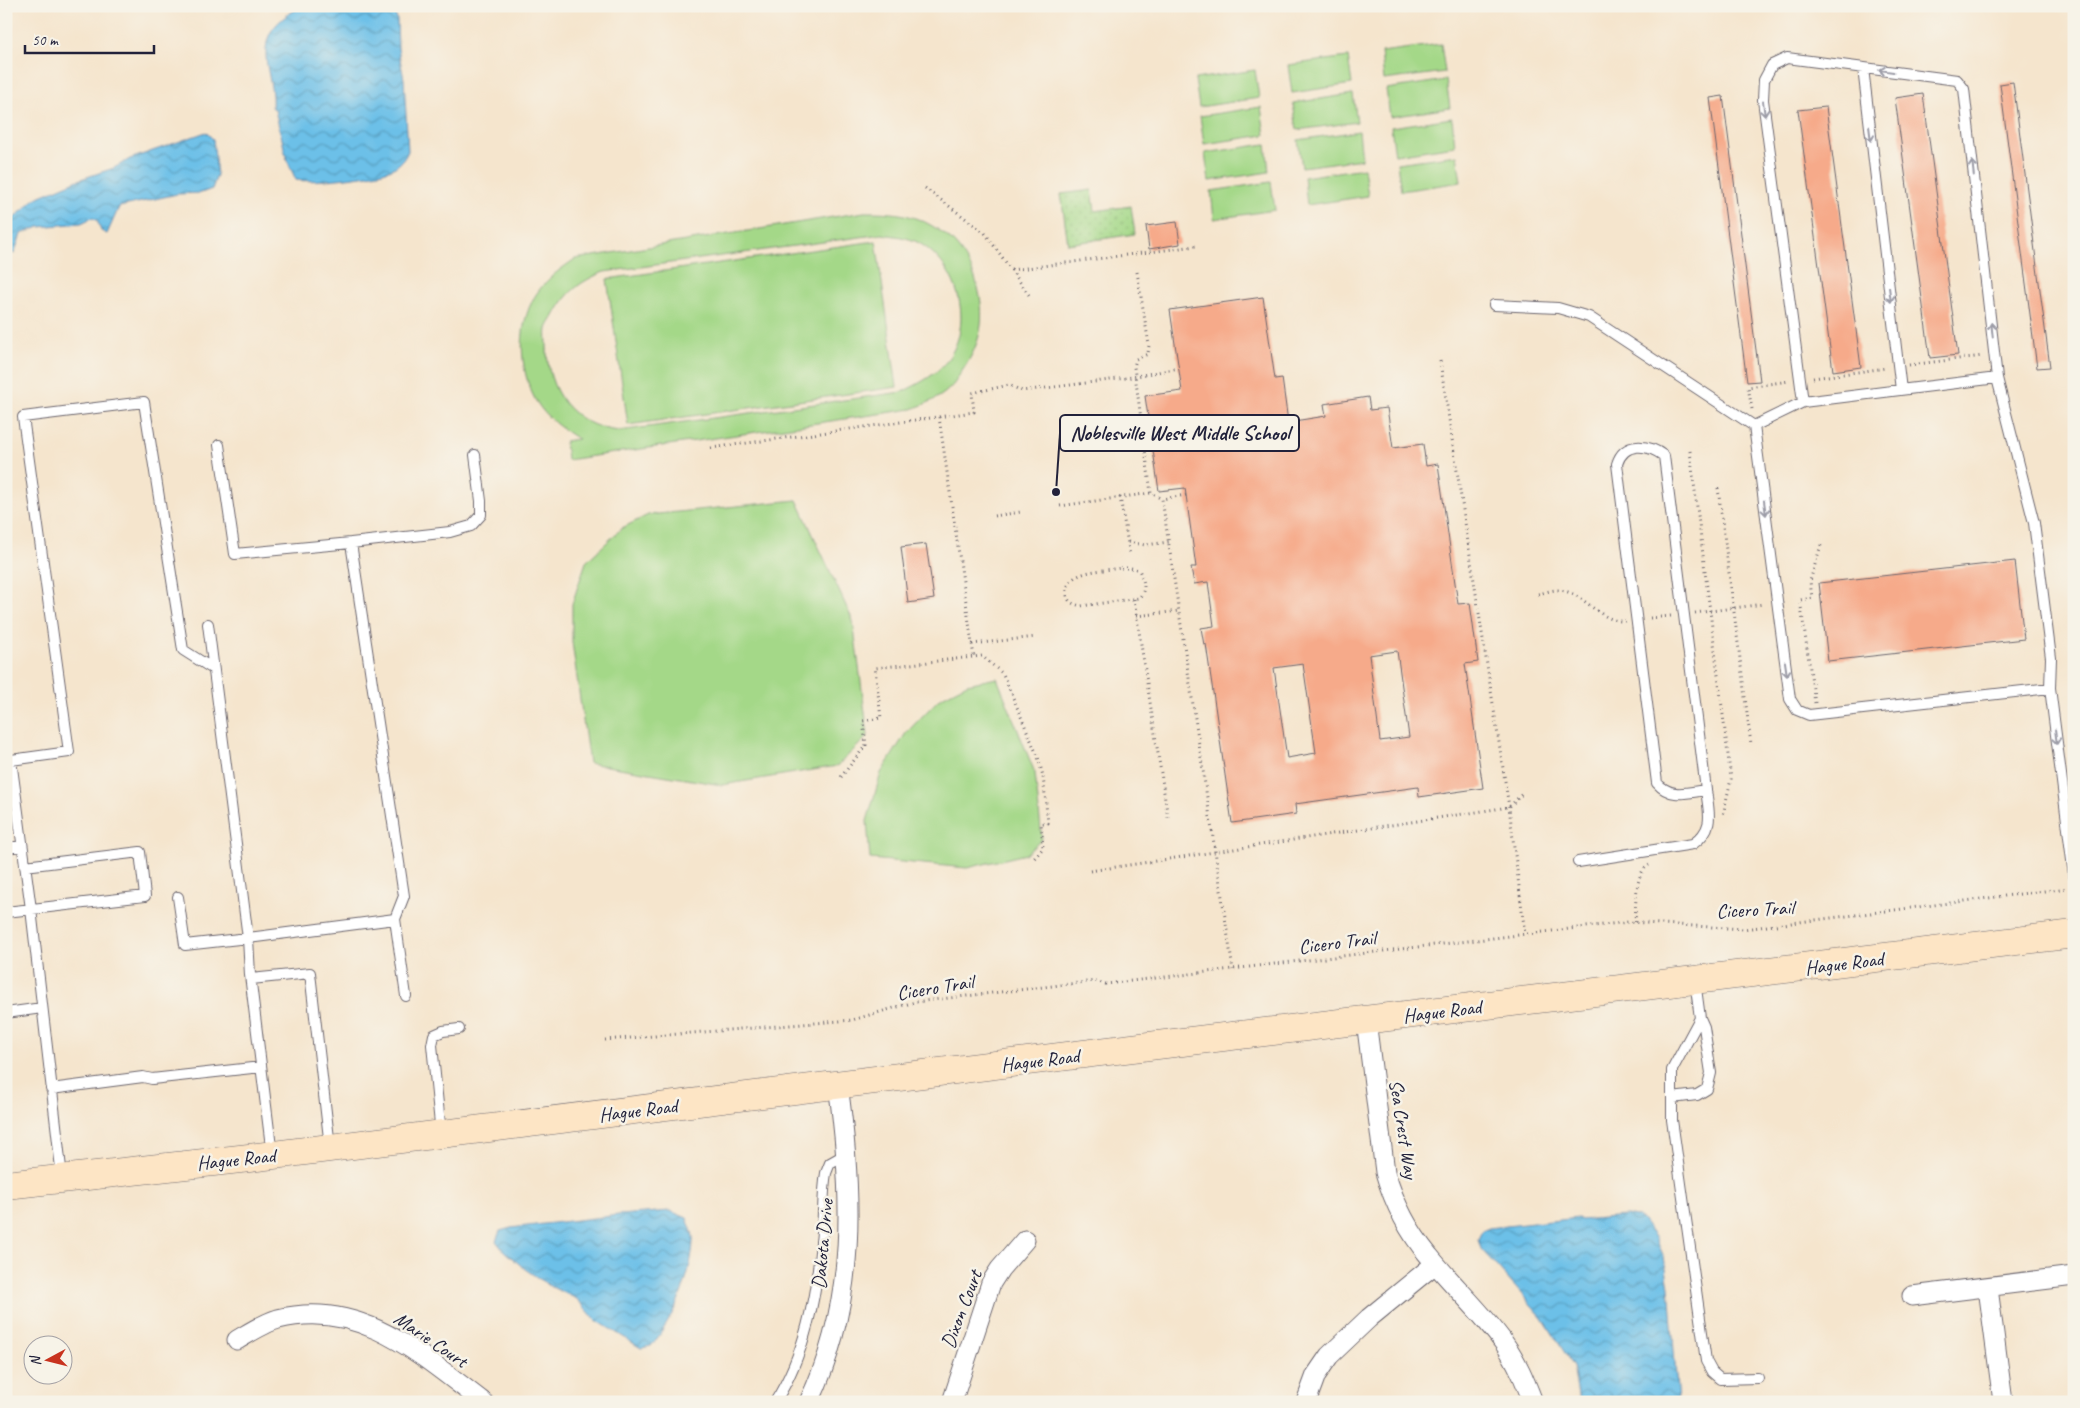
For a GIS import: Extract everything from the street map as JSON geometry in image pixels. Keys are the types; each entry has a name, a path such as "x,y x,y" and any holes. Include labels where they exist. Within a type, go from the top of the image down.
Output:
{"main road":[{"name":"Hague Road","path":"6,1185 272,1156 2074,934"}],"street":[{"name":"Sea Crest Way","path":"1366,1020 1385,1172 1400,1213 1435,1264 1504,1342 1524,1378 1533,1402"},
{"name":"Dakota Drive","path":"808,1402 826,1358 846,1272 849,1228 846,1154 838,1086"},
{"name":"Dixon Court","path":"952,1402 991,1283 1000,1269 1025,1240"},
{"path":"1306,1402 1316,1375 1328,1356 1435,1264"},
{"path":"1912,1296 2074,1276"},
{"path":"1988,1288 2003,1402"},
{"name":"Marie Court","path":"237,1340 277,1319 305,1316 336,1316 392,1335 483,1402"}],"lane":[{"path":"1803,402 1763,100 1764,80 1772,65 1787,58 1957,80 1964,89 1997,378 2034,523 2051,658 2050,688 2074,876"},
{"path":"1862,68 1901,390"},
{"path":"1494,305 1558,308 1589,318 1754,426 1790,699 1797,710 1809,715 2050,688"},
{"path":"1754,426 1803,402 1997,378"},
{"path":"62,1178 31,909 11,760 69,752 23,417 144,402 183,650 213,669"},
{"path":"219,445 235,554 450,532 471,526 481,515 475,455"},
{"path":"1578,862 1693,844 1705,835 1710,817 1664,456 1655,449 1640,446 1628,449 1620,457 1617,464 1657,783 1664,791 1678,794 1706,790"},
{"path":"351,543 404,896 395,919 406,996"},
{"path":"208,624 248,938 251,979 272,1156"},
{"path":"6,848 22,846"},
{"path":"6,912 146,896 140,852 24,866"},
{"path":"178,897 185,945 395,919"},
{"path":"251,979 310,973 330,1148"},
{"path":"1672,1098 1697,1095 1707,1089 1712,1073 1704,1027 1700,1018 1695,981"},
{"path":"6,1013 42,1008"},
{"path":"1700,1018 1672,1070 1672,1120 1706,1361 1712,1372 1720,1379 1758,1378"},
{"path":"441,1135 432,1046 434,1035 442,1031 459,1029"},
{"path":"51,1088 142,1077 152,1079 262,1067"},
{"path":"775,1402 786,1384 802,1344 817,1276 822,1240 826,1173 830,1163 846,1154"}],"path":[{"path":"925,188 985,233 1029,295"},
{"path":"1011,270 1196,246"},
{"path":"1137,272 1149,345 1148,354 1136,359 1134,366 1151,493"},
{"path":"1440,361 1508,807 1525,934"},
{"path":"711,448 974,412 972,392 1010,385 1022,391 1135,376 1179,368"},
{"path":"1754,426 1748,387 1783,382"},
{"path":"939,417 974,657"},
{"path":"1718,488 1735,608 1751,744"},
{"path":"1060,506 1151,493 1162,499 1186,495"},
{"path":"1120,497 1130,556"},
{"path":"1162,499 1233,970"},
{"path":"994,516 1021,512"},
{"path":"1128,542 1145,545 1169,542"},
{"path":"1817,714 1800,600 1812,598 1810,581 1821,544"},
{"path":"1131,568 1140,570 1145,585 1143,593 1139,598 1134,599 1081,606 1072,603 1068,598 1067,589 1076,575 1131,568"},
{"path":"1538,594 1558,590 1571,593 1615,622 1625,621"},
{"path":"1134,599 1168,818"},
{"path":"1695,613 1764,604"},
{"path":"1136,616 1179,611"},
{"path":"1648,619 1674,615"},
{"path":"972,644 1036,637"},
{"path":"841,777 866,745 864,721 881,718 875,668 982,656 1003,674 1038,757 1043,776 1048,823 1041,823 1043,848 1032,861"},
{"path":"1090,871 1508,807 1522,794"},
{"name":"Cicero Trail","path":"605,1040 852,1020 915,1002 1095,981 1106,984 1233,970 1628,922 1744,929 2074,887"}],"green space":[{"path":"1441,44 1445,72 1384,80 1381,52"},
{"path":"1348,57 1352,84 1292,93 1288,65"},
{"path":"1255,70 1259,98 1199,107 1195,79"},
{"path":"1446,80 1450,108 1390,117 1386,89"},
{"path":"1353,94 1357,122 1297,130 1293,103"},
{"path":"1261,107 1265,135 1204,144 1200,116"},
{"path":"1452,118 1455,146 1395,155 1391,127"},
{"path":"1359,131 1362,159 1302,167 1298,140"},
{"path":"1266,144 1269,172 1209,181 1205,153"},
{"path":"1457,155 1461,182 1401,191 1397,163"},
{"path":"1364,168 1368,196 1307,205 1304,177"},
{"path":"1271,182 1275,210 1214,219 1211,191"},
{"path":"1092,190 1095,211 1131,206 1135,234 1068,244 1061,194"},
{"path":"864,212 902,214 937,229 958,247 966,258 977,284 980,298 982,312 980,332 971,357 952,386 945,393 912,409 567,460 565,441 578,439 549,418 536,401 526,374 522,344 523,329 532,301 548,280 575,259","holes":["882,234 915,241 932,252 943,264 951,278 957,293 960,309 957,341 946,362 935,373 902,392 619,431 602,428 575,414 557,391 551,377 548,362 548,327 569,294 595,276 604,272"]},
{"path":"876,241 897,387 628,425 607,279"},
{"path":"797,500 853,621 868,736 837,766 722,785 589,763 572,642 572,604 586,562 622,528 648,515"},
{"path":"997,678 1035,773 1042,839 1026,854 967,868 870,859 867,821 881,773 906,733 940,698 967,684"}],"water":[{"path":"302,6 393,6 397,20 398,49 404,79 408,151 396,167 370,175 315,181 296,180 287,160 275,110 272,107 272,91 266,52 270,34 275,27 290,13"},
{"path":"206,132 213,139 217,175 212,189 201,193 177,194 119,207 107,234 101,231 97,220 92,218 81,223 39,227 21,234 14,254 6,250 6,229 12,220 36,198 78,180 114,168 130,159"},
{"path":"670,1211 687,1218 693,1235 692,1254 680,1296 667,1324 651,1346 641,1348 596,1320 577,1299 550,1286 525,1269 504,1251 496,1241 500,1231 511,1228"},
{"path":"1625,1216 1638,1217 1642,1220 1655,1237 1664,1257 1669,1287 1678,1402 1579,1402 1573,1366 1543,1318 1481,1249 1478,1239 1482,1231 1489,1228 1578,1218 1581,1220"}],"building":[{"path":"2013,82 2050,367 2037,368 2000,84"},
{"path":"1923,94 1958,355 1930,358 1895,98"},
{"path":"1723,96 1760,381 1747,382 1710,98"},
{"path":"1826,107 1861,367 1833,371 1798,110"},
{"path":"1177,222 1180,244 1149,249 1146,226"},
{"path":"1263,297 1275,379 1282,378 1288,422 1326,416 1324,404 1368,397 1370,410 1387,408 1393,448 1423,444 1426,466 1438,464 1458,604 1470,603 1478,662 1465,664 1483,788 1419,797 1418,787 1295,804 1296,814 1232,823 1206,644 1204,645 1201,628 1214,626 1208,582 1194,584 1191,567 1196,567 1185,488 1159,491 1145,396 1182,391 1170,310","holes":["1397,651 1409,737 1380,741 1369,655","1303,664 1316,753 1287,758 1274,668"]},
{"path":"926,544 934,599 908,603 901,547"},
{"path":"2015,561 2024,639 1828,661 1819,583"}],"place":[{"name":"Noblesville West Middle School","path":"1056,492"}]}
